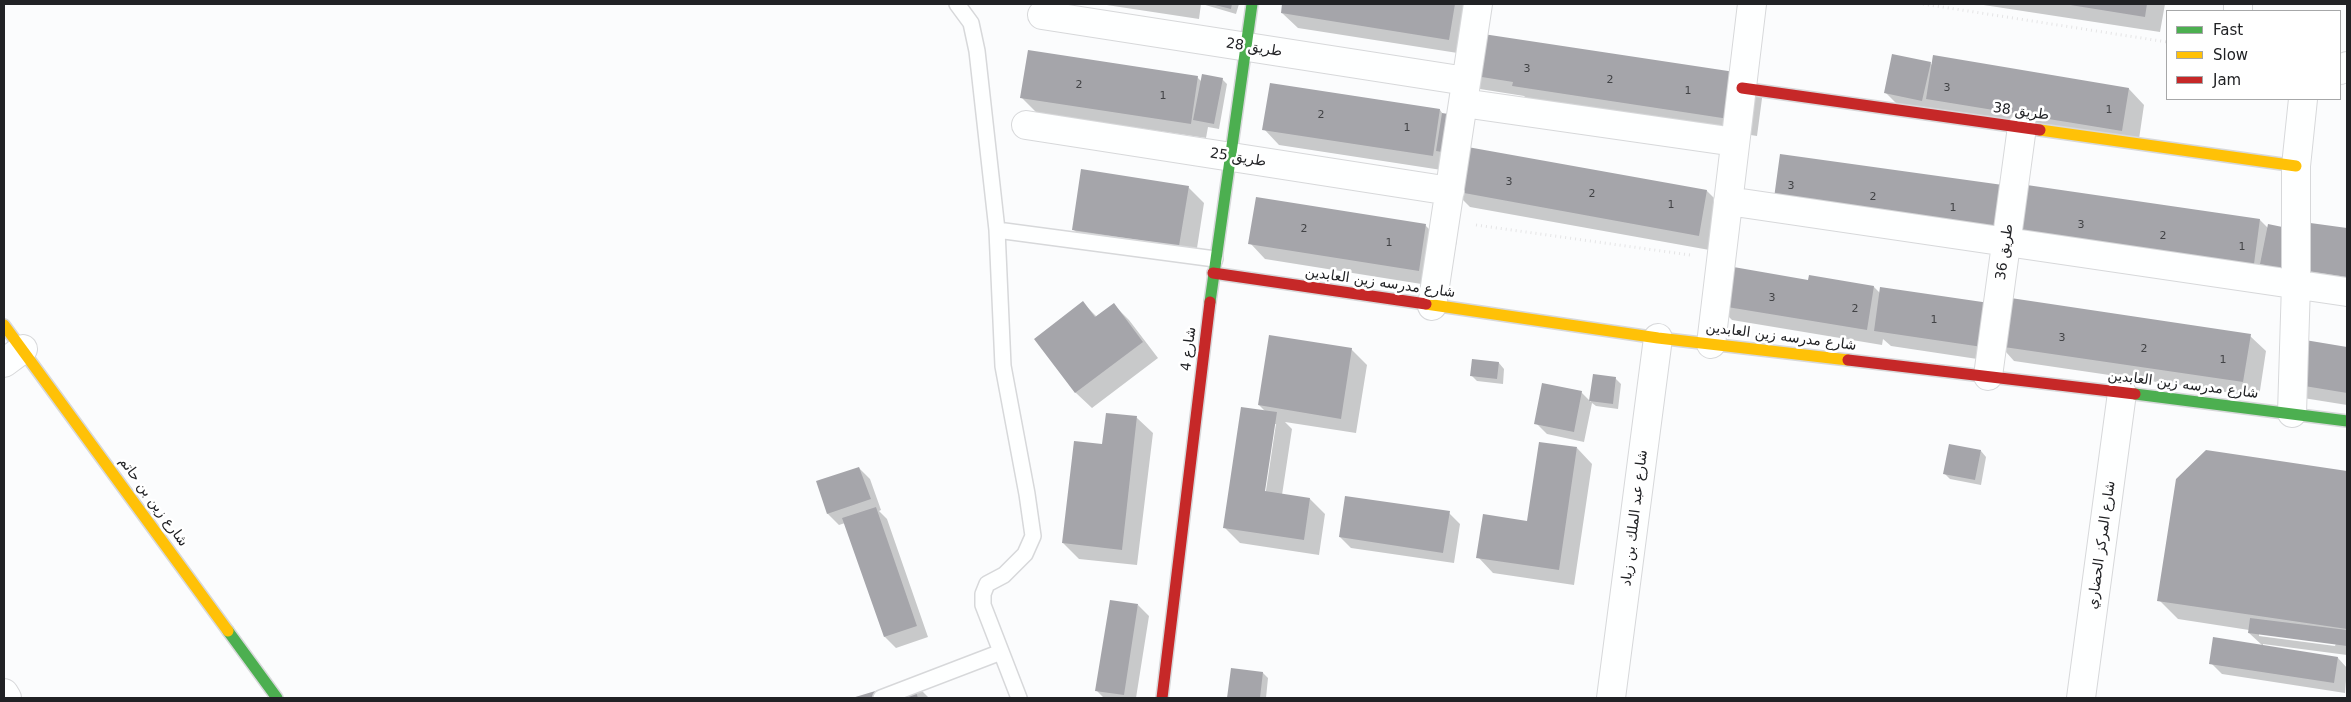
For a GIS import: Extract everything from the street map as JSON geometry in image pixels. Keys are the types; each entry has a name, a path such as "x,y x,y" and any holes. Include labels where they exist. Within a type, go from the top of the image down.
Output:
{"street":[{"name":"شارع 4","path":"1162,698 1214,266 1252,4"},
{"path":"1432,306 1478,4"},
{"path":"1711,344 1752,4"},
{"name":"طريق 28","path":"1042,14 1246,46 1465,92 1735,142"},
{"name":"طريق 38","path":"1742,88 2296,166"},
{"path":"2292,414 2296,284 2296,166 2303,100"},
{"name":"طريق 25","path":"1026,125 1450,191"},
{"name":"طريق 36","path":"1988,376 2022,127"},
{"path":"1728,201 2347,292"},
{"name":"شارع مدرسه زين العابدين","path":"1214,266 1432,306 1658,338 1988,376 2347,421"},
{"name":"شارع زين بن حاتم","path":"4,325 13,356 277,698"},
{"name":"شارع عبد الملك بن زياد","path":"1611,698 1658,338"},
{"name":"شارع المركز الحضاري","path":"2081,698 2122,393"},
{"path":"4,693 7,698"}],"lane":[{"path":"957,4 971,23 977,51 997,230 1003,366 1027,494 1032,536 1025,554 1004,575 987,584 983,594 983,605 1019,698"},
{"path":"997,230 1214,266"},
{"path":"881,698 1001,652"}],"path":[{"path":"1923,4 2166,42"},
{"path":"1446,221 1721,259"}],"building":[{"path":"1211,4 1232,4 1231,9"},
{"path":"1282,4 1455,4 1449,40 1281,13"},
{"path":"2064,4 2147,4 2145,17"},
{"path":"1470,32 1748,74 1742,121 1512,86 1513,82 1463,74"},
{"path":"1028,50 1198,76 1191,124 1020,98"},
{"path":"1892,54 1931,62 1922,101 1884,93"},
{"path":"1933,55 2129,88 2122,131 1926,99"},
{"path":"1202,74 1223,78 1214,124 1193,120"},
{"path":"1270,83 1440,109 1433,156 1262,130"},
{"path":"1442,113 1467,117 1462,146 1707,190 1699,236 1453,191 1459,155 1436,151"},
{"path":"1780,154 2010,186 2004,230 1774,198"},
{"path":"1081,169 1189,186 1179,246 1072,230"},
{"path":"2020,184 2260,219 2254,264 2014,230"},
{"path":"1256,197 1426,224 1419,271 1248,244"},
{"path":"2303,222 2347,228 2347,277 2296,269"},
{"path":"2268,224 2292,229 2284,269 2260,264"},
{"path":"1722,265 1808,280 1809,275 1874,286 1867,330 1715,305"},
{"path":"1880,287 1996,304 1989,348 1874,331"},
{"path":"2004,297 2251,334 2243,382 1997,346"},
{"path":"1083,301 1095,317 1114,303 1143,342 1075,393 1034,339"},
{"path":"1269,335 1352,348 1341,419 1258,405"},
{"path":"2287,337 2347,347 2347,393 2280,382"},
{"path":"1472,359 1499,362 1497,379 1470,376"},
{"path":"1593,374 1616,377 1613,404 1589,401"},
{"path":"1542,383 1582,391 1574,432 1534,424"},
{"path":"1241,407 1277,412 1265,491 1310,498 1304,540 1223,528"},
{"path":"1106,413 1137,416 1122,550 1062,543 1074,441 1102,444"},
{"path":"1539,442 1577,447 1559,570 1476,558 1483,514 1527,521"},
{"path":"1949,444 1981,450 1975,480 1943,474"},
{"path":"2206,450 2347,471 2347,629 2157,601 2176,479"},
{"path":"859,467 871,499 827,514 816,481"},
{"path":"1345,496 1450,511 1443,553 1339,537"},
{"path":"876,507 917,626 884,637 842,518"},
{"path":"1110,600 1138,604 1124,695 1095,691"},
{"path":"2250,618 2347,630 2347,646 2248,633"},
{"path":"2213,637 2338,657 2334,683 2209,664"},
{"path":"1231,668 1263,672 1260,698 1227,698"},
{"path":"912,680 918,698 852,698"}],"traffic: fast":[{"path":"1210,302 1252,4"},
{"path":"2135,394 2347,421"},
{"path":"228,631 277,698"}],"traffic: slow":[{"path":"2040,130 2296,166"},
{"path":"1426,304 1658,338 1848,360"},
{"path":"4,325 228,631"}],"traffic: jam":[{"path":"1742,88 2040,130"},
{"path":"1213,273 1426,304"},
{"path":"1162,698 1210,302"},
{"path":"1848,360 2135,394"}]}
